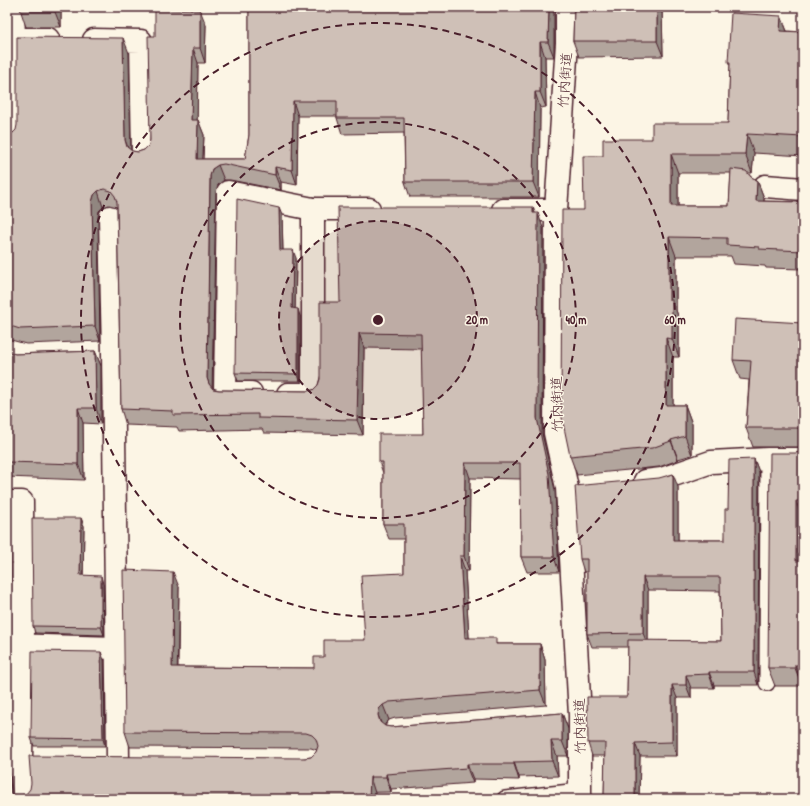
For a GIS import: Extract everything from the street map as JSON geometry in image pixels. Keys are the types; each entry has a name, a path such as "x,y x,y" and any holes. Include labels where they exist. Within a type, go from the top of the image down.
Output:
{"street":[{"path":"13,7 10,39 141,41 143,155"},
{"name":"竹内街道","path":"566,7 567,43 556,210 555,433 566,488 580,715 580,795"},
{"path":"765,186 803,189"},
{"path":"313,209 313,394 225,393 228,192 313,209 392,209"},
{"path":"486,210 556,210"},
{"path":"110,217 118,759"},
{"path":"91,354 113,354"},
{"path":"625,483 662,479 711,462 803,459"},
{"path":"566,488 589,486"},
{"path":"7,502 22,502 15,645 14,758 24,799"},
{"path":"15,645 116,648"},
{"path":"557,717 580,715"},
{"path":"14,758 44,758"},
{"path":"96,759 141,759"}],"lane":[{"path":"10,39 14,140"},
{"path":"767,683 768,459"},
{"path":"505,799 580,795"}],"building":[{"path":"20,7 55,7 55,12 21,12"},
{"path":"249,7 549,7 548,42 540,42 540,92 535,92 533,182 405,182 404,118 337,118 337,101 293,101 292,170 275,167 275,175 224,164 218,165 212,169 210,176 207,378 213,389 219,390 307,391 313,390 318,385 320,379 320,302 340,302 338,207 533,207 533,213 538,213 537,418 549,474 554,557 521,557 520,463 465,463 464,556 460,556 465,638 496,638 496,644 540,644 540,690 389,702 379,709 378,715 380,722 385,726 391,727 562,713 562,741 551,741 552,761 514,762 514,764 467,764 467,768 386,774 386,777 370,777 369,799 7,799 7,788 13,795 20,796 26,794 30,789 29,756 305,758 311,757 316,752 318,746 316,739 312,735 306,733 125,732 123,570 173,572 172,667 314,668 314,657 324,657 324,640 365,640 361,575 404,573 404,524 383,524 383,462 379,462 379,434 423,434 421,334 359,333 357,420 258,418 258,414 173,415 173,411 121,409 117,202 111,191 104,189 98,191 94,195 92,202 95,326 20,329 7,325 7,133 13,133 16,130 17,125 17,37 123,38 125,140 127,147 132,151 138,152 144,150 149,145 150,140 148,36 155,36 155,9 200,10 200,48 193,48 191,120 198,120 197,159 245,159 249,135"},
{"path":"574,7 657,7 657,41 573,41"},
{"path":"731,13 781,16 780,31 803,32 803,137 747,134 745,154 671,154 671,206 729,206 731,169 746,171 751,177 757,180 756,201 803,202 803,251 759,249 759,247 727,245 727,238 669,237 669,300 672,300 672,339 666,338 666,405 685,405 685,436 652,448 570,456 561,413 562,210 584,210 583,156 603,156 603,139 652,139 652,123 728,123 730,62 728,62"},
{"path":"237,199 279,208 280,250 293,250 292,308 298,309 298,374 235,373"},
{"path":"735,319 803,323 803,430 797,428 746,428 751,361 733,360"},
{"path":"7,351 15,354 95,351 96,408 78,408 78,464 7,462"},
{"path":"803,450 803,501 796,501 796,561 803,561 803,665 795,665 795,668 768,668 770,453 796,453"},
{"path":"754,459 754,672 709,672 709,674 686,675 686,685 672,685 672,742 635,743 635,799 604,799 605,743 588,743 587,697 627,697 628,640 721,641 720,577 643,577 643,633 587,634 587,559 580,559 575,486 659,478 673,474 673,540 725,540 725,509 728,509 729,460"},
{"path":"32,518 81,518 80,575 101,576 101,627 33,626"},
{"path":"32,651 101,652 103,739 31,738"}]}
